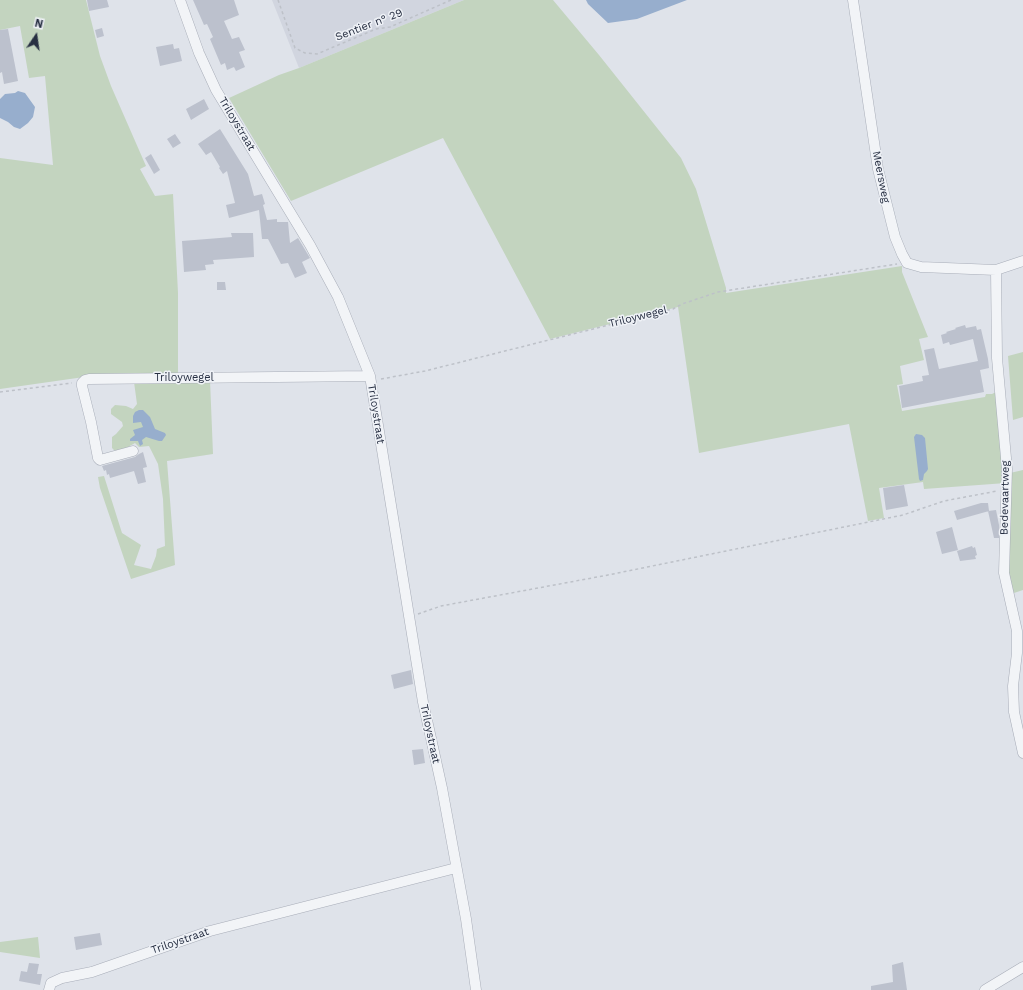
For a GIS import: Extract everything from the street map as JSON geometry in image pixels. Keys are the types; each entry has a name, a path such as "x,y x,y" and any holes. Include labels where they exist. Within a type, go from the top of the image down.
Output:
{"street":[{"name":"Triloystraat","path":"180,0 199,53 216,90 310,245 335,290 370,379 423,702 442,788 466,919 476,990"},
{"name":"Meersweg","path":"852,0 878,169 895,237 907,263"},
{"path":"907,263 922,267 996,270 1023,261"},
{"name":"Bedevaartweg","path":"996,270 997,358 1005,440 1007,490 1004,532 1004,573 1017,631 1017,653 1013,686 1014,712 1023,753"},
{"name":"Triloywegel","path":"82,383 89,378 370,379"},
{"path":"82,383 98,458 100,460 133,451"},
{"name":"Triloystraat","path":"49,990 51,984 62,978 92,972 210,931 456,868"},
{"path":"985,990 1023,967"}],"path":[{"name":"Sentier n° 29","path":"278,0 295,48 305,53 317,54 376,29 390,27 452,0"},
{"name":"Triloywegel","path":"370,379 425,370 673,308 718,292 907,263"},
{"path":"0,392 73,382 82,383"},
{"path":"409,617 441,606 608,575 886,519 903,515 944,501 1007,490"}],"shaded area":[{"path":"272,0 464,0 299,68"}],"green space":[{"path":"0,0 86,0 100,56 111,86 146,166 140,169 155,196 173,194 178,293 178,376 91,376 0,389 0,158 53,165 45,76 29,78 20,26 0,30"},
{"path":"464,0 553,0 681,158 696,189 726,288 726,293 902,266 902,272 928,337 919,339 924,360 900,366 903,384 897,385 902,411 985,397 986,394 996,392 1006,483 924,489 923,482 879,488 884,518 868,521 849,424 699,453 678,307 550,339 443,138 291,201 229,98 279,75"},
{"path":"1023,352 1023,417 1013,420 1008,356"},
{"path":"210,380 213,454 167,461 175,565 131,579 100,488 98,477 104,476 122,533 141,545 134,565 151,569 157,549 165,546 163,499 158,464 149,446 139,447 135,443 123,450 115,451 112,448 112,437 123,426 122,422 111,414 111,409 115,405 126,406 133,409 137,404 134,382"},
{"path":"1023,470 1023,590 1011,594 1007,576 1010,473"},
{"path":"38,937 40,958 0,952 0,942"}],"water":[{"path":"586,0 687,0 637,19 608,23 588,4"},
{"path":"18,91 25,93 35,107 33,117 20,129 0,118 0,99 5,94 15,93"},
{"path":"143,410 150,417 155,429 165,433 166,435 162,441 146,437 142,440 143,444 140,446 138,441 130,441 130,439 135,435 133,430 143,427 141,422 133,423 133,416 135,412"},
{"path":"916,434 922,435 925,438 928,469 924,474 923,480 920,481 914,437"}],"building":[{"path":"87,0 107,0 109,7 89,11"},
{"path":"193,0 234,0 239,15 224,21 232,39 239,37 245,50 239,52 245,67 236,71 234,67 227,70 225,63 221,65 210,39 213,37 207,24 204,25"},
{"path":"102,28 104,36 97,38 95,30"},
{"path":"8,29 18,81 4,84 2,72 0,73 0,30"},
{"path":"173,44 174,49 179,48 182,61 160,66 156,47"},
{"path":"204,99 209,109 191,120 186,109"},
{"path":"220,129 248,174 254,196 262,194 267,220 277,219 277,222 288,222 290,243 298,238 310,258 302,262 307,273 295,278 288,263 281,264 268,239 262,239 259,210 229,218 226,205 235,203 227,171 223,174 211,152 206,155 198,144"},
{"path":"175,134 181,143 173,148 167,139"},
{"path":"151,154 160,170 154,174 145,158"},
{"path":"231,233 253,233 254,257 213,260 214,264 205,265 206,270 184,272 182,241 232,237"},
{"path":"217,282 225,282 226,290 217,290"},
{"path":"965,325 966,328 976,326 977,330 981,329 989,368 980,370 984,392 902,408 899,386 923,381 922,376 929,375 924,350 934,348 939,369 978,361 973,339 950,345 949,342 943,344 941,335"},
{"path":"143,452 147,467 143,468 146,482 138,484 134,471 110,478 109,474 107,475 106,470 104,471 102,466 135,457"},
{"path":"904,485 908,506 886,510 883,488"},
{"path":"981,503 988,503 989,511 957,520 954,511"},
{"path":"996,510 999,525 999,538 994,538 988,511"},
{"path":"952,527 958,550 942,554 936,532"},
{"path":"972,546 973,548 975,547 977,555 975,556 976,559 960,561 957,551"},
{"path":"411,670 413,684 394,689 391,675"},
{"path":"423,749 425,763 414,765 412,750"},
{"path":"100,933 102,945 76,950 74,937"},
{"path":"903,962 907,990 871,990 871,986 893,982 892,965"},
{"path":"29,963 39,964 37,974 42,974 40,985 19,981 21,971 27,972"}]}
